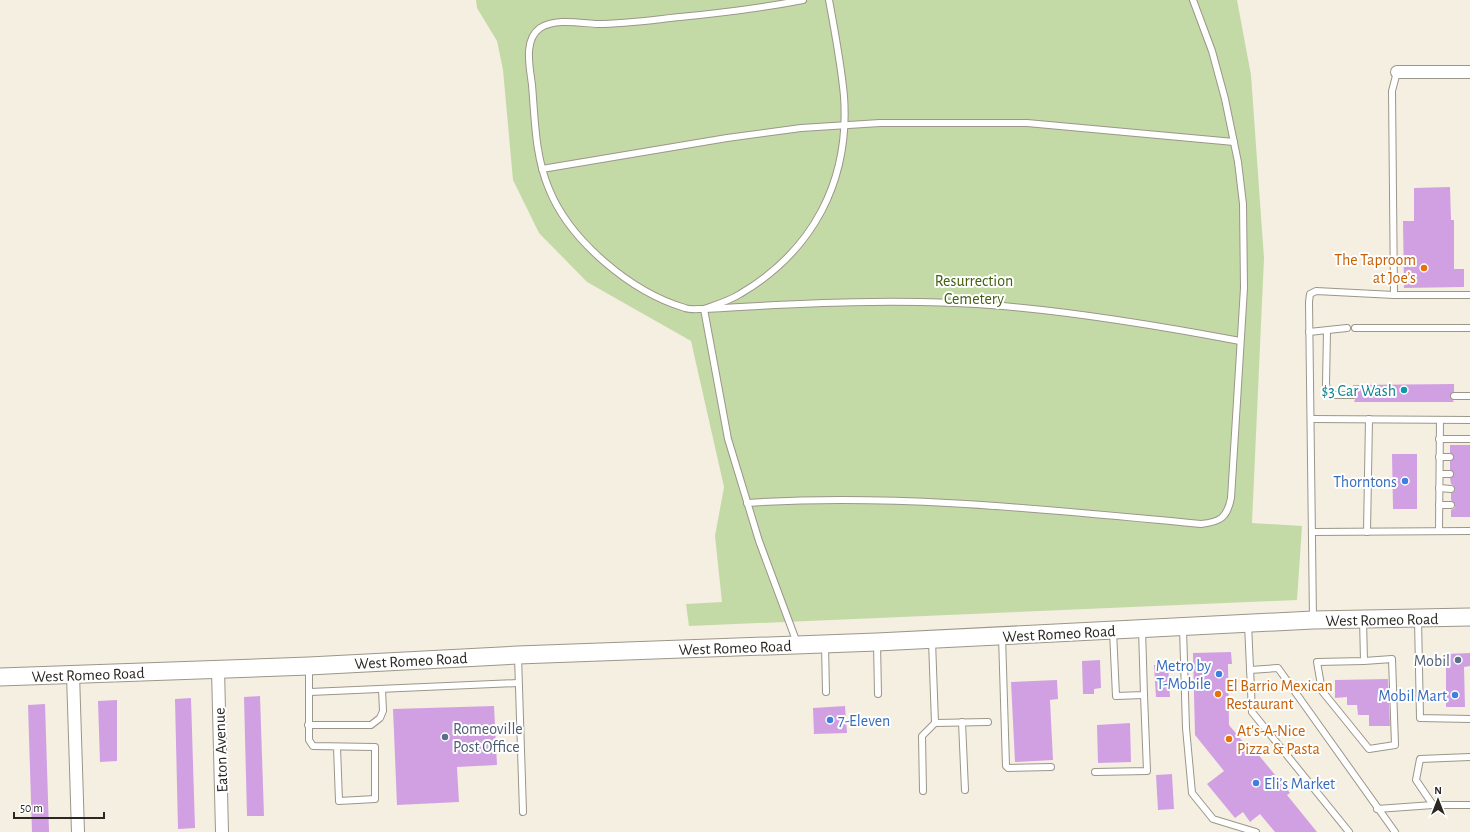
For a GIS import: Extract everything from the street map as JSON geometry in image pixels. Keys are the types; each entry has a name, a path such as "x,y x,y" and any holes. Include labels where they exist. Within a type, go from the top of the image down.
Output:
{"main road":[{"name":"West Romeo Road","path":"0,677 309,666 518,655 877,642 1313,620 1470,617"}],"street":[{"path":"1398,72 1470,72"},
{"name":"Eaton Avenue","path":"218,669 222,832"},
{"path":"73,674 78,832"}],"lane":[{"path":"803,0 768,7 622,24 576,22 542,27 533,36 529,53 537,142 542,169 556,205 567,222 592,250 609,265 649,292 686,309 839,302 1002,306 1101,316 1240,341"},
{"path":"704,309 739,295 762,280 785,260 808,235 821,215 830,192 843,146 844,125 844,96 830,0"},
{"path":"747,503 794,500 917,501 1201,524 1219,520 1229,509 1231,498 1244,288 1243,204 1234,142 1212,51 1193,0"},
{"path":"1394,295 1392,91 1398,72"},
{"path":"542,169 727,138 844,125 930,122 1027,123 1234,142"},
{"path":"1313,620 1309,332 1310,294 1316,291 1394,295 1470,295"},
{"path":"704,309 728,439 747,503 798,644"},
{"path":"1309,332 1347,328"},
{"path":"1356,328 1470,328"},
{"path":"1327,331 1326,384 1328,393 1331,396 1354,395"},
{"path":"1454,396 1470,396"},
{"path":"1311,419 1470,420"},
{"path":"1367,532 1369,419"},
{"path":"1439,530 1440,420"},
{"path":"1439,439 1470,439"},
{"path":"1439,457 1450,457"},
{"path":"1440,474 1450,474"},
{"path":"1439,488 1451,489"},
{"path":"1439,505 1451,505"},
{"path":"1312,532 1470,531"},
{"path":"1418,618 1420,718 1470,719"},
{"path":"1363,619 1364,661"},
{"path":"1248,624 1252,712 1348,832"},
{"path":"1183,627 1186,728 1192,793 1213,819 1256,832"},
{"path":"1095,772 1147,771 1142,629"},
{"path":"1113,630 1116,696 1144,695"},
{"path":"1002,636 1006,766 1008,768 1051,766"},
{"path":"932,639 935,723"},
{"path":"877,642 878,694"},
{"path":"824,644 826,692"},
{"path":"518,655 524,812"},
{"path":"1392,659 1395,745 1369,750 1322,691 1317,662 1364,661 1392,659"},
{"path":"309,666 309,740 313,746 375,748 375,799 339,801 336,747"},
{"path":"1250,670 1278,668 1377,809 1395,832"},
{"path":"310,692 518,683"},
{"path":"308,725 371,725 380,718 384,710 382,689"},
{"path":"962,722 965,790"},
{"path":"923,791 922,736 935,723 988,722"},
{"path":"1433,805 1416,780 1420,760 1470,757"},
{"path":"1377,809 1433,805 1470,805"}],"green space":[{"name":"Resurrection Cemetery","path":"476,0 1237,0 1251,75 1264,258 1252,523 1302,526 1297,600 689,626 686,604 722,602 715,536 724,487 691,341 587,282 539,233 513,180 503,70 497,41 477,8"}],"building":[{"path":"1450,187 1451,220 1454,220 1454,269 1464,269 1464,287 1404,288 1403,221 1414,221 1414,188"},
{"name":"$3 Car Wash","path":"1454,384 1454,392 1450,396 1454,402 1354,402 1357,395 1353,391 1353,385"},
{"path":"1450,445 1470,445 1470,517 1451,517 1451,510 1455,508 1455,505 1451,500 1451,493 1454,492 1455,489 1451,484 1450,478 1454,474 1450,470 1450,461 1454,457 1450,453"},
{"name":"Thorntons","path":"1392,454 1417,454 1417,509 1393,509"},
{"path":"1231,652 1232,664 1228,664 1229,725 1249,749 1252,747 1290,793 1287,795 1317,832 1275,832 1260,814 1250,822 1243,812 1235,818 1207,784 1224,771 1195,735 1193,653"},
{"path":"1470,653 1470,666 1464,667 1465,707 1446,707 1446,654"},
{"path":"1100,660 1101,688 1094,689 1094,694 1083,694 1082,661"},
{"path":"1168,664 1170,697 1156,697 1154,665"},
{"path":"1388,679 1390,726 1369,726 1369,715 1358,715 1357,705 1347,705 1347,697 1335,698 1335,680"},
{"path":"1057,680 1058,699 1050,700 1053,760 1015,762 1011,682"},
{"path":"260,696 264,816 247,816 244,697"},
{"path":"191,698 195,828 178,829 175,699"},
{"path":"117,700 117,761 100,762 98,701"},
{"path":"45,704 49,832 32,832 28,705"},
{"name":"Romeoville Post Office","path":"494,706 497,765 457,767 459,802 397,805 393,709"},
{"name":"7-Eleven","path":"845,706 847,733 814,734 813,708"},
{"path":"1130,723 1131,762 1098,763 1097,725"},
{"path":"1172,774 1174,809 1158,810 1156,775"}],"place":[{"name":"The Taproom at Joe’s","path":"1424,268"},
{"name":"$3 Car Wash","path":"1404,390"},
{"name":"Thorntons","path":"1405,481"},
{"name":"Mobil","path":"1458,660"},
{"name":"Metro by T-Mobile","path":"1219,674"},
{"name":"El Barrio Mexican Restaurant","path":"1218,694"},
{"name":"Mobil Mart","path":"1455,695"},
{"name":"7-Eleven","path":"830,720"},
{"name":"Romeoville Post Office","path":"445,737"},
{"name":"At's-A-Nice Pizza & Pasta","path":"1229,739"},
{"name":"Eli’s Market","path":"1256,783"}]}
